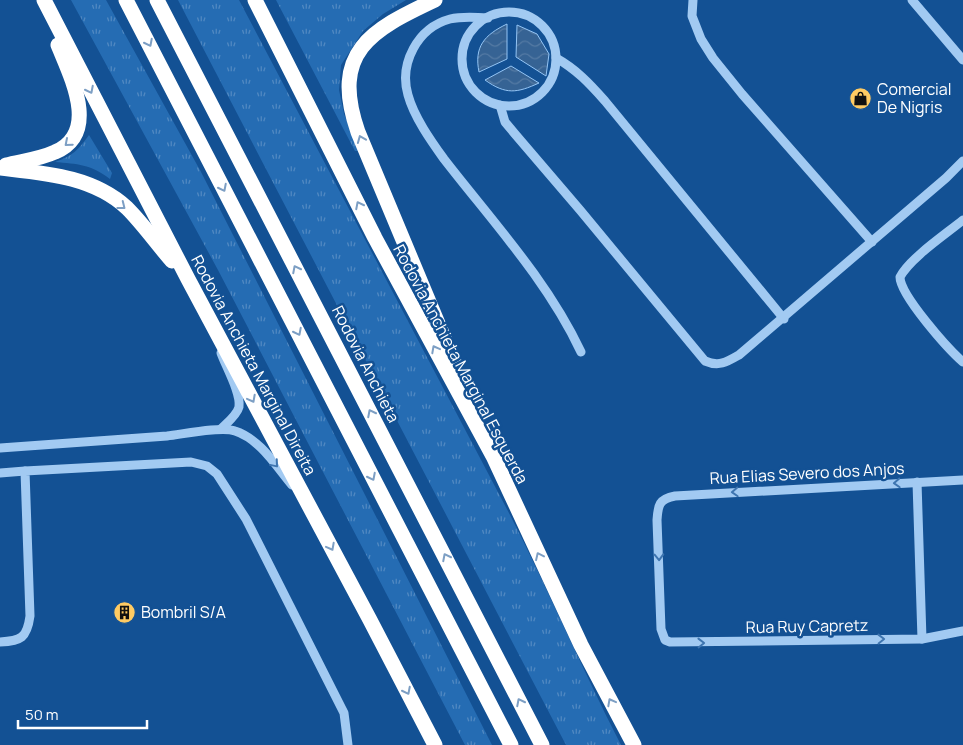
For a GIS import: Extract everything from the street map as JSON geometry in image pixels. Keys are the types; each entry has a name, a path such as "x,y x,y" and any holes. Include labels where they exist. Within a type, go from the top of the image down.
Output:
{"highway":[{"path":"0,167 56,152 69,144 76,136 80,123 79,109 72,80 40,0"},
{"name":"Rodovia Anchieta Marginal Direita","path":"44,0 188,279 435,745"},
{"path":"126,0 511,745"},
{"name":"Rodovia Anchieta","path":"157,0 542,745"},
{"name":"Rodovia Anchieta Marginal Esquerda","path":"255,0 375,238 494,458 580,645 634,745"},
{"path":"436,0 391,22 366,41 360,49 351,72 349,100 358,132 494,458"},
{"path":"0,167 54,174 80,181 104,192 126,208 188,279"}],"street":[{"path":"693,0 692,16 701,40 713,58 742,94 872,242"},
{"path":"912,0 963,60"},
{"path":"488,18 472,31 465,45 462,60 467,80 473,89 485,99 500,105 521,104 539,95 552,79 555,69 555,48 548,34 538,22 529,17 509,12 488,18 468,17 448,20 428,30 408,57 405,77 408,96 430,139 444,159 549,293 567,322 581,352"},
{"path":"556,58 578,72 605,100 784,318"},
{"path":"500,105 501,113 515,134 705,361 712,364 722,364 740,355 946,178 963,161"},
{"path":"963,220 916,258 903,270 900,277 903,290 912,303 953,354 963,362"},
{"path":"208,316 237,395 239,407 222,429"},
{"path":"0,448 168,436 222,429 234,430 257,444 308,504"},
{"path":"0,473 191,462 207,466 217,474 250,527 344,712 348,745"},
{"path":"0,642 16,642 24,636 28,629 30,616 25,471"},
{"name":"Rua Elias Severo dos Anjos","path":"661,628 657,520 658,508 666,497 963,480"},
{"path":"917,482 922,639"},
{"name":"Rua Ruy Capretz","path":"661,628 665,640 680,643 922,639 963,631"}],"green space":[{"path":"71,0 106,0 201,172 492,745 465,745 218,270"},
{"path":"178,0 239,0 510,515 621,745 566,745"},
{"path":"276,0 406,0 383,14 363,31 341,65 339,90 344,114 359,151 355,151"},
{"path":"89,135 112,173 110,179 96,170 84,166 55,162 75,152"}],"water":[{"path":"507,24 507,59 479,72 478,56 482,43 492,33"},
{"path":"517,25 537,34 549,54 546,76 516,57"},
{"path":"511,66 539,83 512,91 499,88 485,80"}],"place":[{"name":"Comercial De Nigris","path":"861,98"},
{"name":"Bombril S/A","path":"125,612"}]}
